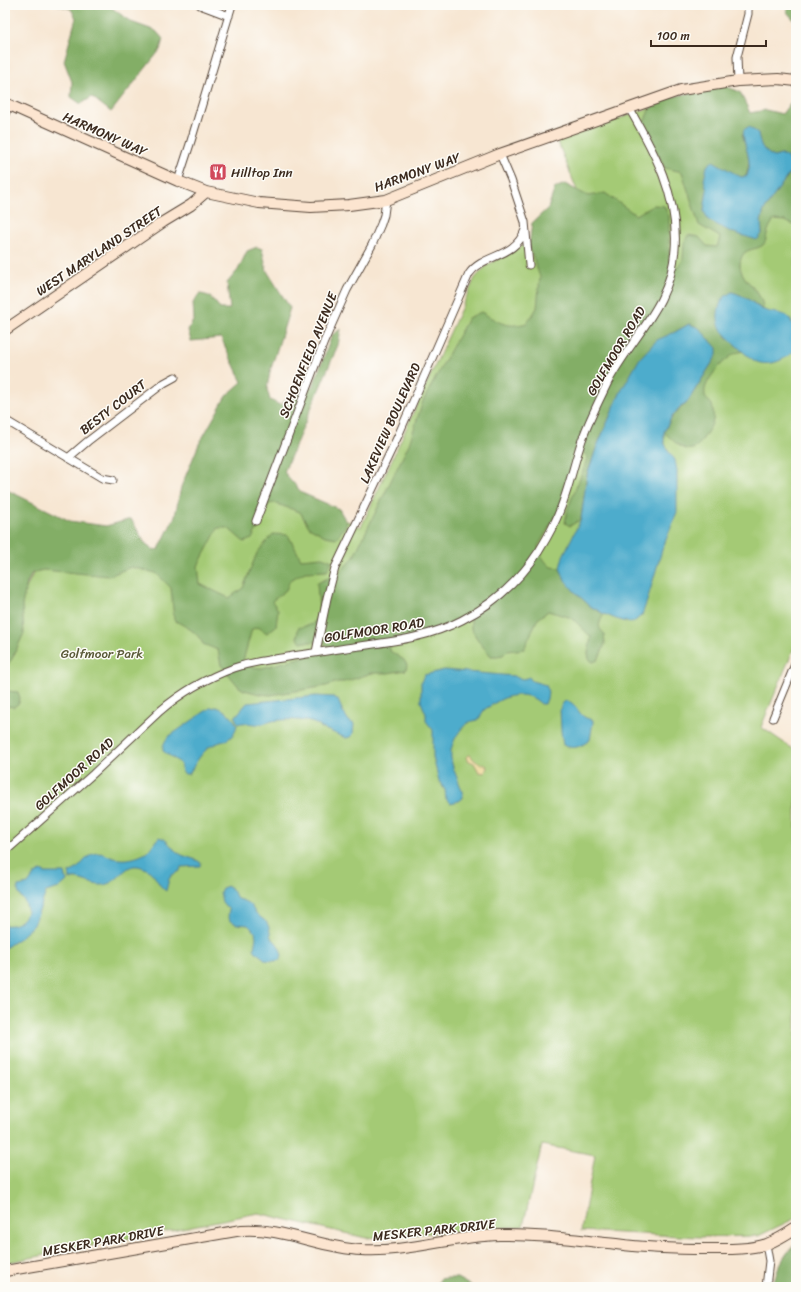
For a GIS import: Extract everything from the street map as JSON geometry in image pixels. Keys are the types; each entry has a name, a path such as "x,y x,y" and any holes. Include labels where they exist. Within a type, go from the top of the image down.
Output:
{"street":[{"path":"200,5 229,16"},
{"path":"178,181 232,5"},
{"path":"738,81 737,56 748,14 748,5"},
{"name":"HARMONY WAY","path":"6,107 206,192 259,203 311,207 349,206 386,200 500,154 682,90 738,81 778,79 796,81"},
{"name":"GOLFMOOR ROAD","path":"5,852 93,774 160,711 171,702 207,679 236,667 260,661 407,640 444,629 491,602 530,564 547,537 561,510 589,420 609,381 662,300 672,270 676,233 669,192 654,155 629,108"},
{"path":"500,154 511,180 525,222 529,265"},
{"name":"WEST MARYLAND STREET","path":"5,330 163,222 191,205 206,192"},
{"name":"SCHOENFIELD AVENUE","path":"256,521 324,342 347,290 372,245 381,224 386,200"},
{"name":"LAKEVIEW BOULEVARD","path":"316,652 327,598 336,568 398,436 469,274 481,263 510,250 519,241 525,230"},
{"name":"BESTY COURT","path":"68,458 164,382 175,377"},
{"path":"5,420 102,478 113,480"},
{"path":"773,718 796,662"},
{"name":"MESKER PARK DRIVE","path":"5,1271 252,1229 275,1232 341,1248 362,1250 393,1249 484,1236 513,1235 529,1235 675,1248 732,1249 766,1244 796,1228"},
{"path":"766,1244 769,1261 766,1287"}],"green space":[{"path":"58,5 108,5 131,22 156,31 163,39 160,50 111,112 92,97 81,104 71,97 72,82 64,61 76,18 71,9"},
{"path":"790,5 796,5 796,20 794,20 787,12 787,7"},
{"path":"725,86 740,92 750,113 766,110 782,114 794,98 796,99 796,226 785,221 774,220 769,228 763,245 749,250 742,256 740,264 741,271 759,295 763,310 756,304 732,292 725,336 743,351 735,353 725,361 710,378 707,384 705,397 712,405 713,419 711,427 699,444 694,448 684,448 674,442 664,432 673,416 686,404 717,355 699,328 689,324 675,332 621,391 597,446 587,475 581,519 570,526 565,523 568,508 587,457 583,452 578,451 559,510 538,546 544,560 551,567 560,568 565,580 590,606 604,614 599,626 604,633 605,644 598,660 593,662 589,659 588,653 591,637 572,618 548,611 537,620 524,649 507,651 503,655 491,656 471,629 471,618 432,632 393,640 390,646 390,651 404,660 407,665 406,670 388,673 372,673 326,686 271,695 260,694 244,690 239,687 221,665 218,650 203,644 198,636 187,627 174,620 171,588 156,573 131,567 109,576 43,570 32,573 27,583 22,605 24,633 12,659 5,667 5,489 70,521 106,526 131,519 145,543 154,550 159,549 175,516 181,487 199,444 226,396 242,382 221,338 191,341 188,330 194,319 193,303 199,294 203,294 212,298 220,309 230,309 227,283 238,270 247,251 257,247 262,249 267,271 290,308 270,372 267,389 270,400 280,405 297,390 313,386 332,335 341,329 338,345 284,472 302,493 339,509 347,523 337,538 325,536 309,527 300,512 274,503 269,504 252,539 244,542 228,528 218,528 198,566 200,584 229,598 243,588 257,553 273,534 288,535 301,559 322,557 332,561 327,571 305,572 290,580 286,590 272,601 278,610 276,626 267,633 258,627 252,629 243,661 251,667 262,668 325,651 327,646 324,642 301,642 297,638 298,628 313,624 319,612 317,583 338,574 353,558 409,444 423,401 468,318 481,312 503,324 520,325 527,323 537,308 540,277 529,246 532,223 548,208 555,188 565,184 588,196 605,193 636,215 654,205 664,206 669,216 669,261 677,268 683,260 684,244 688,235 699,237 707,246 717,247 720,237 699,225 682,172 665,168 643,125 649,110 661,99","holes":["758,133 761,145 767,153 774,157 781,155 793,168 764,210 761,222 762,234 704,211 707,190 746,176 749,159 742,134"]},
{"name":"Golfmoor Park","path":"736,90 728,111 796,210 796,643 761,727 796,751 796,1218 758,1236 699,1237 581,1231 595,1155 542,1145 523,1226 366,1238 258,1213 5,1263 5,632 43,553 161,562 264,484 361,527 475,278 486,266 521,246 588,218 557,140 676,99 699,94"},
{"path":"5,689 7,691 18,692 20,698 19,703 14,707 5,706"},
{"path":"796,1244 796,1287 772,1287 778,1269 784,1258"},
{"path":"457,1278 473,1287 437,1287 440,1279"},
{"path":"241,1283 246,1286 276,1285 286,1287 220,1287"}],"sand":[{"path":"470,755 477,762 486,765 487,767 485,773 479,772 474,763 467,760 466,757"}],"water":[{"path":"749,127 758,133 761,145 767,153 774,157 781,155 786,156 793,168 764,210 761,222 762,234 757,240 731,232 708,220 704,211 707,190 704,180 707,166 713,161 741,177 747,176 749,170 748,154 743,133 744,129"},
{"path":"732,292 746,298 759,308 788,317 793,325 796,349 788,356 773,363 757,362 742,351 719,326 719,308 723,298"},
{"path":"689,324 699,328 717,348 717,355 686,404 679,408 671,418 664,432 664,442 675,460 677,470 677,512 662,550 642,615 630,623 604,614 590,606 565,580 560,568 563,556 581,519 587,475 597,446 621,391 640,358 657,340"},
{"path":"444,670 514,676 522,679 529,677 532,681 546,685 548,692 545,704 541,704 530,697 523,695 504,698 484,710 477,720 469,722 462,728 453,744 451,757 463,798 459,801 450,803 446,799 445,790 439,781 433,757 433,730 426,721 426,714 421,702 421,682 424,675"},
{"path":"316,696 334,697 338,700 349,721 354,724 353,734 350,737 346,738 312,722 284,720 262,724 238,724 235,717 247,703"},
{"path":"565,701 571,702 584,717 593,720 590,740 577,747 563,745 560,709"},
{"path":"216,707 226,711 233,719 237,725 235,732 228,739 211,746 203,752 189,774 185,774 182,772 180,763 163,751 164,744 168,737 210,708"},
{"path":"159,837 167,841 173,849 179,853 201,863 200,866 181,867 180,871 172,875 169,879 166,891 151,872 134,866 124,871 110,883 103,885 78,879 70,879 69,872 79,867 93,854 101,853 118,859 136,857 147,852"},
{"path":"41,871 45,873 65,873 67,881 59,888 46,892 34,925 21,937 5,948 5,925 14,925 22,921 27,910 25,903 18,892 18,886 28,884 35,874"},
{"path":"228,886 233,890 237,899 249,904 260,917 267,922 271,938 277,943 282,955 280,960 266,960 257,953 254,949 256,937 255,932 248,925 237,924 230,921 228,915 229,910 222,902 220,892 222,888"}],"place":[{"name":"Hilltop Inn","path":"218,172"}]}
